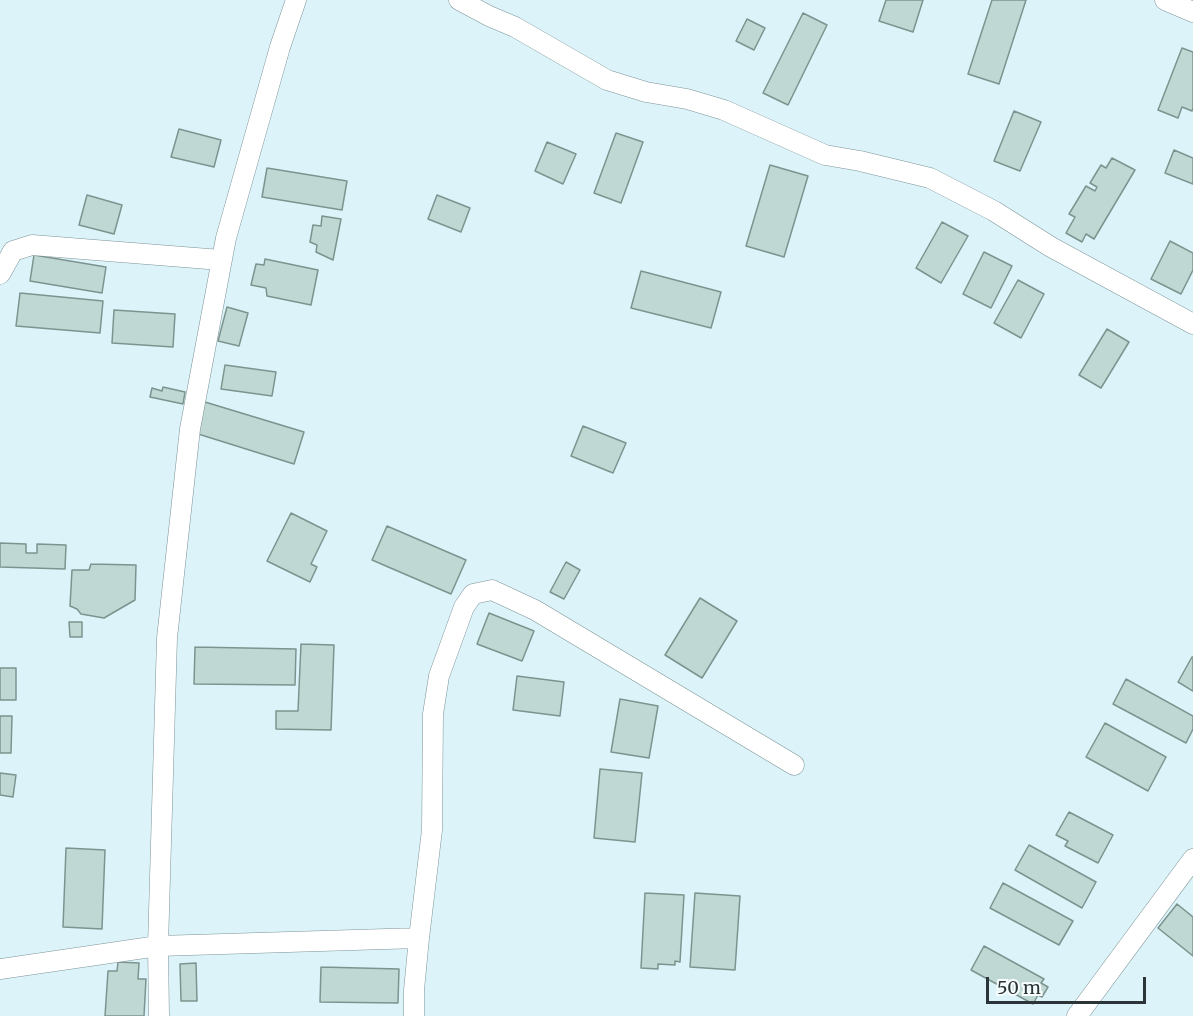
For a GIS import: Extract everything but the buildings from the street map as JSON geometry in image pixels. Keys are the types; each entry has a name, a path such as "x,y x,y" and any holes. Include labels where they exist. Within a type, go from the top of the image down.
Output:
{"street":[{"path":"159,1016 158,946 167,638 190,429 226,238 280,47 296,0"},
{"path":"459,0 515,27 607,80 646,92 687,99 724,110 825,155 930,177 994,211 1051,247 1193,324"},
{"path":"1165,0 1193,12"},
{"path":"0,274 13,251 32,245 221,260"},
{"path":"414,1016 414,990 432,830 434,714 439,676 464,607 473,594 492,590 535,610 794,765"},
{"path":"1077,1016 1193,859"},
{"path":"0,969 158,946 419,939"}]}
